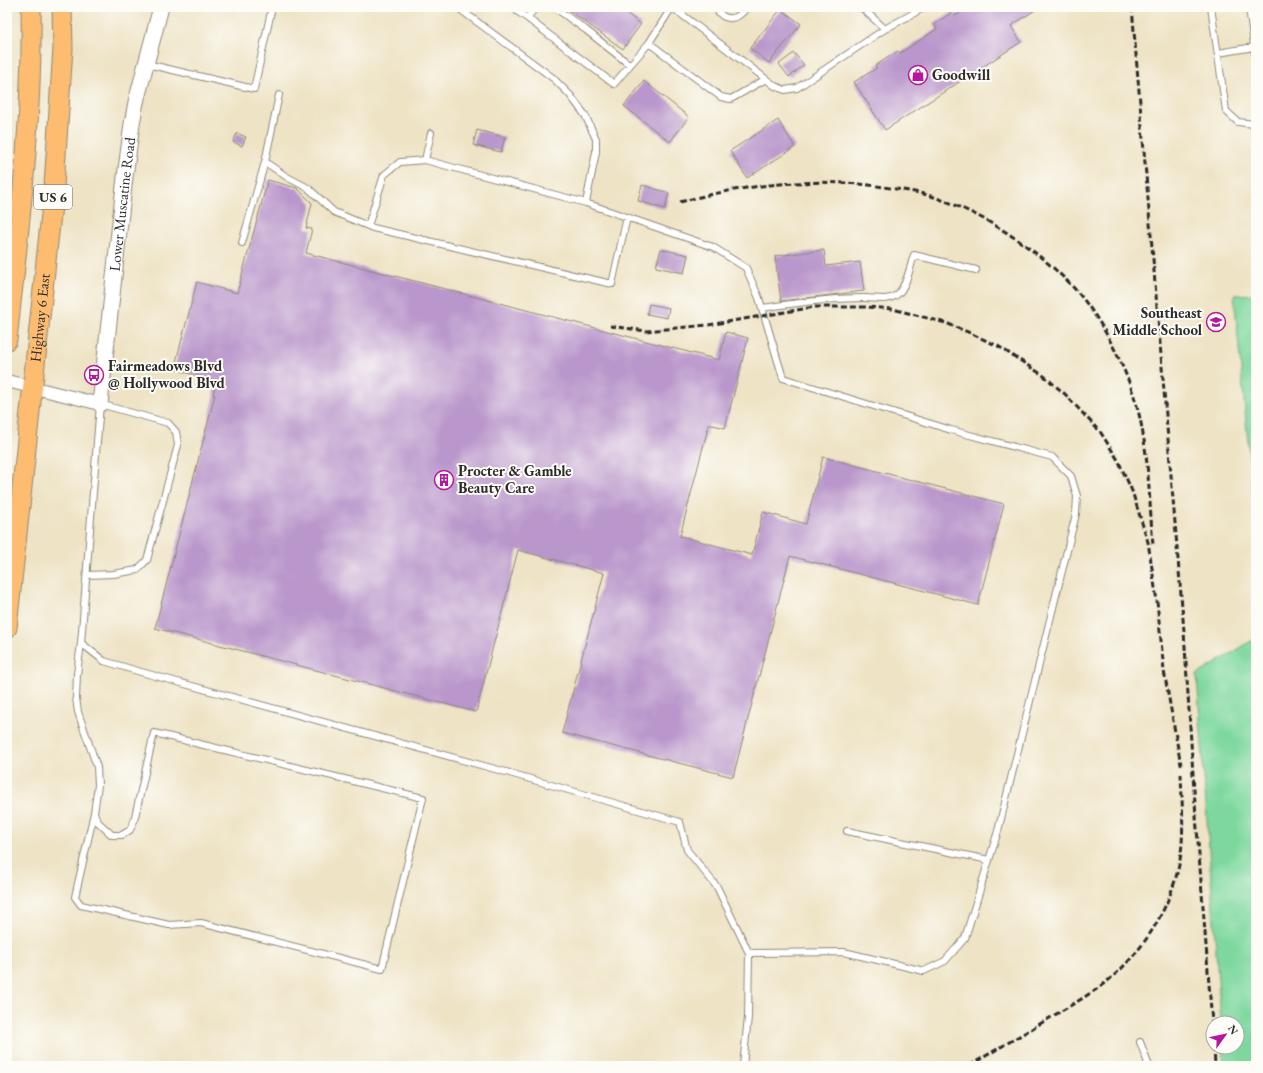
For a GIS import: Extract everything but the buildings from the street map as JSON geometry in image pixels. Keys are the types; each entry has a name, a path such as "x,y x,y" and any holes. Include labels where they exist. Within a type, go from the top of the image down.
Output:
{"main road":[{"name":"Highway 6 East","path":"7,340 24,185 29,118 32,48 31,7"},
{"name":"Highway 6 East","path":"7,628 34,387 54,186 63,48 62,7"}],"street":[{"name":"Lower Muscatine Road","path":"100,404 128,157 136,102 161,7"},
{"path":"7,381 100,404"}],"lane":[{"path":"146,64 254,89 272,7"},
{"path":"457,7 553,78 570,95 586,115 596,139 596,152 586,202"},
{"path":"511,7 614,84 649,43 672,7 775,86 786,90 797,88 885,29 925,7"},
{"path":"527,18 536,7"},
{"path":"554,7 630,65"},
{"path":"715,7 723,16 729,19 740,15 747,7"},
{"path":"861,7 885,29"},
{"path":"1211,7 1226,111 1238,122 1255,123 1256,139"},
{"path":"1249,7 1256,60"},
{"path":"649,43 721,97 731,99 766,79"},
{"path":"1218,53 1254,47"},
{"path":"242,243 265,162 279,95"},
{"path":"425,160 431,133"},
{"path":"368,226 384,175 400,162 425,160 586,202 713,247 746,268 762,308 783,378 951,430 1052,457 1071,476 1077,496 1076,514 998,831 965,938 945,961 924,970 844,952 749,953"},
{"path":"265,162 308,188 334,212 368,226 612,284 627,217"},
{"path":"762,308 816,301 865,298 890,299 898,293 904,285 914,255 976,270"},
{"path":"87,576 137,570 147,560 178,445 176,432 168,423 100,404 76,698 78,712 97,767 98,785 94,813 75,897 81,905 168,925 201,922 382,969 423,798 154,733 134,821 130,830 122,835 112,835 98,822 94,813"},
{"path":"81,643 104,660 141,672 506,772 680,822 687,850 717,887 749,953 748,1017 743,1066"},
{"path":"847,831 989,860"},
{"path":"1140,1042 1149,1066"}],"green space":[{"path":"1256,294 1256,494 1253,495 1234,295"},
{"path":"1256,638 1256,1066 1224,1066 1223,1055 1245,1055 1245,1015 1220,1015 1197,675"}],"railway":[{"path":"1132,7 1184,631 1194,790 1211,1015"},
{"path":"680,202 706,195 760,186 815,182 869,185 920,193 953,204 990,223 1026,246 1058,272 1082,298 1102,326 1126,375 1137,406 1144,440 1153,545"},
{"path":"610,326 646,331 708,325 815,307 867,307 893,309 946,323 970,333 998,346 1044,376 1065,394 1101,433 1118,460 1132,491 1148,542 1157,601 1164,671 1181,765"},
{"path":"969,1066 1097,989 1123,967 1145,941 1169,897 1179,865 1183,831 1181,774"},
{"path":"1214,1055 1215,1066"}],"place":[{"name":"Goodwill","path":"918,75"},
{"name":"Southeast Middle School","path":"1216,322"},
{"name":"Fairmeadows Blvd @ Hollywood Blvd","path":"94,375"},
{"name":"Procter & Gamble Beauty Care","path":"444,480"}]}
